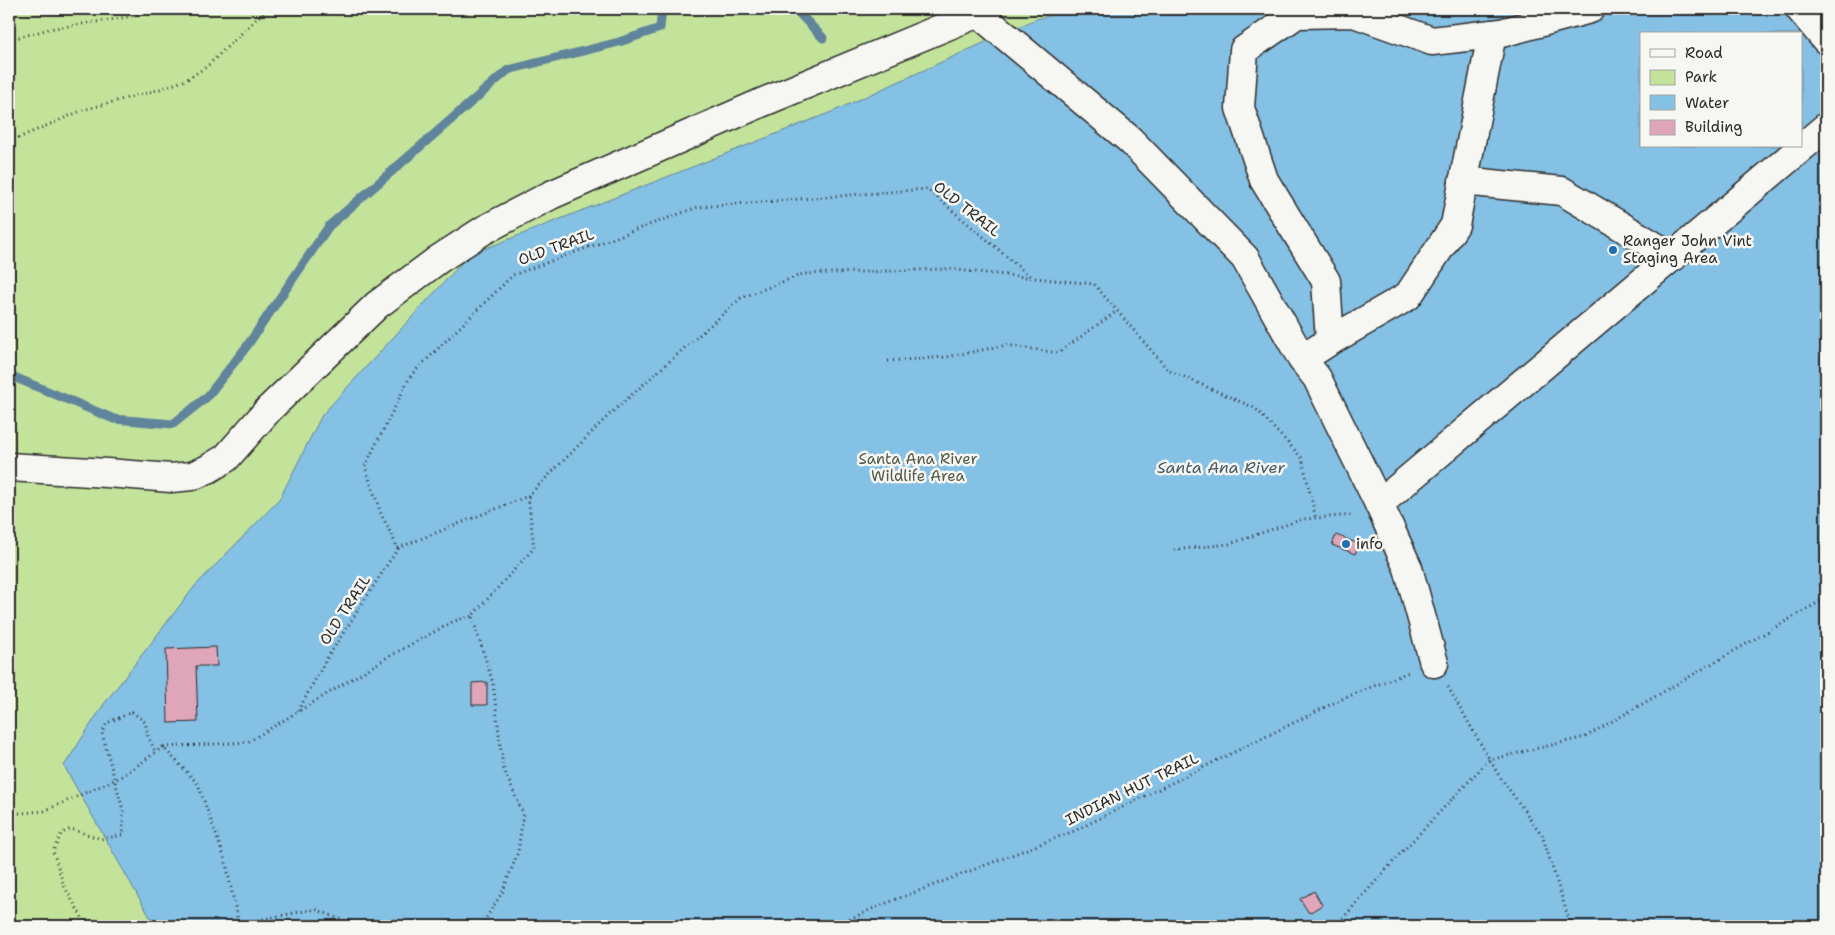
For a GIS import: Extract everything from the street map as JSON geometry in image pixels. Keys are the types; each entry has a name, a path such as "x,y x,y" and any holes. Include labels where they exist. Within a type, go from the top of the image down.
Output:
{"lane":[{"path":"1330,341 1326,281 1264,180 1240,108 1244,50 1297,14 1354,12 1432,41 1492,34 1590,9"},
{"path":"1800,9 1826,40"},
{"path":"9,467 171,478 192,476 208,469 226,458 268,409 377,305 439,259 484,230 552,195 761,103 983,11 1130,140 1244,258 1302,359 1317,378 1380,504 1408,568 1434,663"},
{"path":"1302,359 1408,296 1455,225 1492,34"},
{"path":"1802,147 1826,127"},
{"path":"1380,504 1801,148"},
{"path":"1463,181 1562,191 1672,257"}],"path":[{"path":"9,40 49,28 116,19 169,9"},
{"path":"9,142 83,110 186,80 206,67 267,9"},
{"name":"OLD TRAIL","path":"298,711 326,660 398,548 381,514 365,466 412,376 513,275 698,207 927,189 1033,278"},
{"path":"398,548 528,496 609,415 741,298 802,274 946,269 1094,284 1168,370 1254,408 1302,458 1316,518"},
{"path":"888,361 947,357 1007,345 1058,353 1117,311"},
{"path":"9,814 44,811 121,777 163,748 248,742 388,657 454,620 472,616 534,548 528,496"},
{"path":"1174,550 1228,544 1303,520 1354,515 1380,504"},
{"path":"1336,926 1399,855 1489,760 1585,737 1826,598"},
{"path":"472,616 493,683 503,767 523,814 518,852 503,891 481,926"},
{"path":"1434,663 1489,760 1542,835 1571,926"},
{"name":"INDIAN HUT TRAIL","path":"836,926 874,908 1074,831 1344,698 1434,663"},
{"path":"87,926 64,886 53,851 62,833 71,829 101,839 123,834 123,810 102,733 107,723 132,712 145,722 148,736 156,753"},
{"path":"163,748 198,784 226,864 239,925 315,909 357,926"}],"green space":[{"name":"Santa Ana River","path":"9,9 1826,9 1826,926 9,926"}],"water":[{"name":"Santa Ana River","path":"1080,9 1826,9 1826,926 155,926 64,766 104,704 195,586 279,500 322,415 469,255 834,111 1036,19"}],"building":[{"name":"info","path":"1336,535 1359,544 1355,554 1332,545"},
{"path":"216,647 217,666 196,666 198,722 168,723 166,649"},
{"path":"487,682 487,705 472,705 472,683"},
{"path":"1314,891 1322,905 1309,913 1300,899"}],"waterway":[{"path":"9,375 114,419 173,424 207,397 247,346 329,226 508,70 619,42 660,28 662,9"},
{"path":"795,9 823,38"}],"place":[{"name":"Ranger John Vint Staging Area","path":"1613,250"},
{"name":"info","path":"1346,544"}],"park label":[{"name":"Santa Ana River Wildlife Area","path":"918,468"}]}
